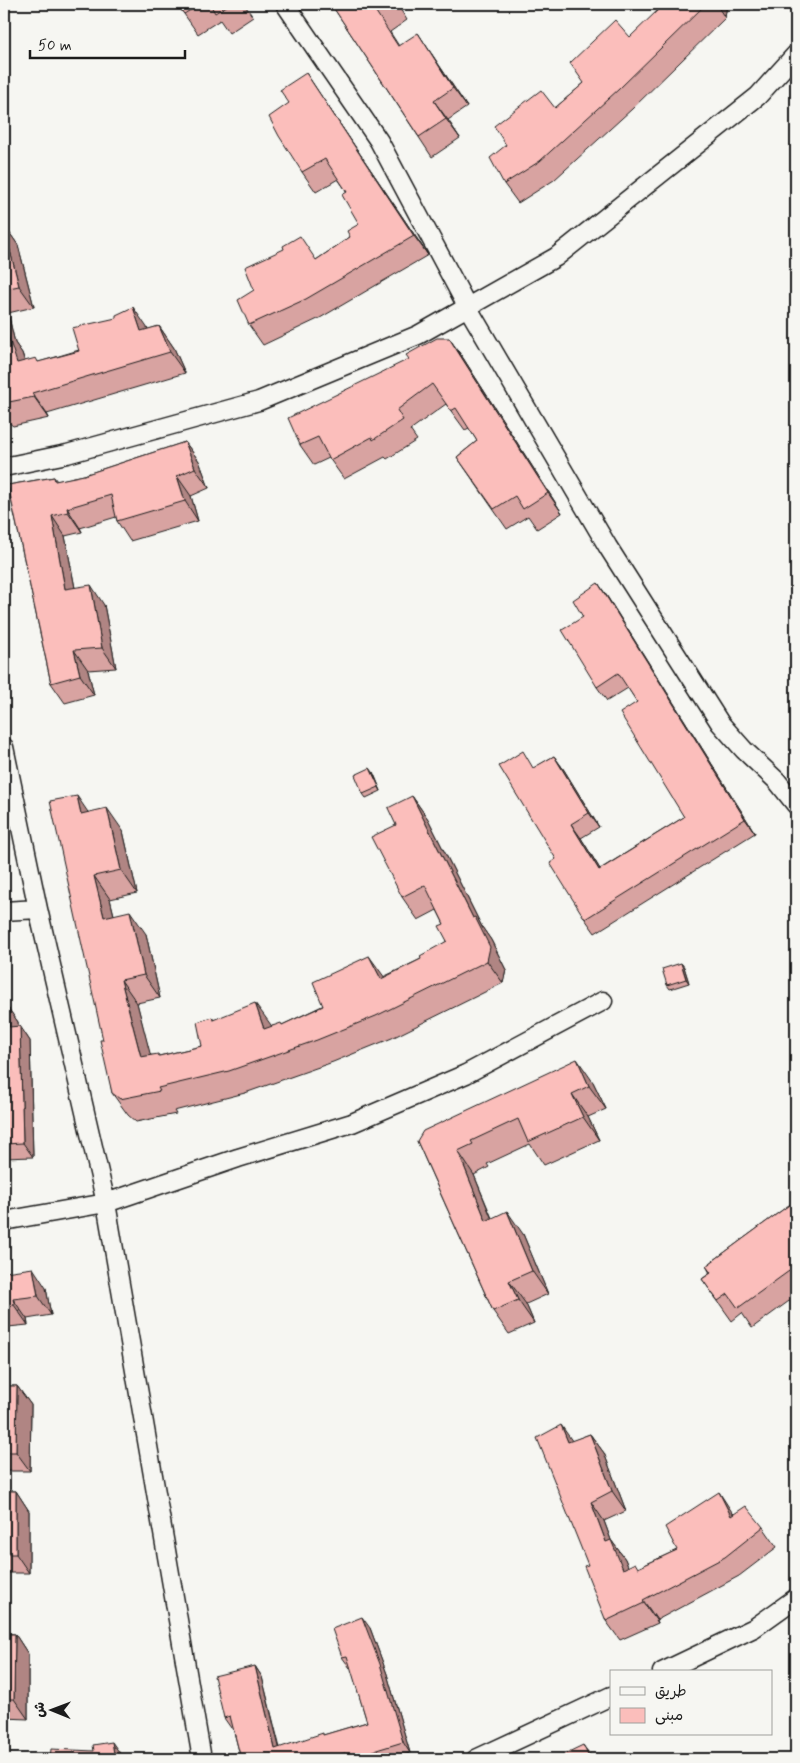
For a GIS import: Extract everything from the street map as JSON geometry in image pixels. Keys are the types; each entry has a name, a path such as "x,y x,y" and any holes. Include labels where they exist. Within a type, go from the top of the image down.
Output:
{"street":[{"path":"285,4 379,141 468,308 608,547 720,723 776,781 796,805"},
{"path":"4,467 67,454 259,401 418,335 556,257 758,96 796,54"},
{"path":"4,747 38,909 106,1203 202,1759"},
{"path":"4,911 38,909"},
{"path":"4,1221 106,1203 238,1158 352,1123 466,1074 603,1001"},
{"path":"666,1670 754,1628 796,1598"},
{"path":"476,1759 610,1696"}],"building":[{"path":"177,4 200,4 184,14"},
{"path":"210,4 230,4 215,13"},
{"path":"331,4 389,4 376,12 398,46 418,33 453,88 434,101 446,119 419,137"},
{"path":"659,4 706,4 619,89 540,161 504,184 490,158 506,145 494,126 541,90 555,108 584,83 570,63 615,20 630,37 661,7"},
{"path":"306,73 414,236 306,299 249,325 238,300 254,290 245,267 284,249 283,246 300,236 316,260 350,237 347,231 359,224 342,195 347,192 325,159 302,172 269,117 289,103 280,90"},
{"path":"4,227 19,286 4,289"},
{"path":"133,307 141,331 159,326 170,352 32,393 34,397 4,403 4,333 7,332 17,363 36,358 38,362 79,351 72,328 116,318 116,315"},
{"path":"437,338 449,338 548,493 523,509 515,496 494,509 457,457 477,441 456,408 451,411 432,384 397,410 403,420 373,440 372,437 330,460 318,437 300,445 288,418 409,359 406,355"},
{"path":"185,442 195,468 177,476 185,501 117,521 111,495 67,508 68,512 52,516 65,589 91,585 102,648 74,650 80,675 51,683 8,485 54,477 55,481 84,475"},
{"path":"598,583 745,819 585,919 550,863 556,859 499,766 523,751 533,768 554,756 589,813 571,824 599,870 684,817 620,713 637,702 618,673 597,687 562,630 583,617 573,600"},
{"path":"370,768 379,787 363,794 355,775"},
{"path":"77,796 81,814 107,808 121,870 94,876 104,917 130,911 144,975 121,980 141,1057 158,1054 159,1056 202,1046 197,1022 212,1017 213,1020 255,1003 264,1029 281,1023 282,1025 323,1006 313,982 369,956 381,979 421,959 420,956 447,941 439,926 444,924 425,885 402,897 371,837 396,825 388,808 412,796 473,918 475,917 490,947 487,961 376,1016 317,1040 229,1071 158,1088 160,1091 120,1099 112,1093 100,1040 103,1040 50,801"},
{"path":"681,963 686,979 667,985 662,969"},
{"path":"4,1008 8,1008 9,1027 20,1026 23,1143 4,1144"},
{"path":"577,1059 589,1086 572,1094 583,1117 528,1142 518,1119 471,1141 473,1144 458,1151 486,1221 507,1211 532,1271 509,1281 518,1300 493,1311 417,1141 423,1131"},
{"path":"796,1200 796,1266 738,1308 728,1294 718,1301 702,1279 711,1273 706,1266"},
{"path":"33,1268 38,1296 13,1299 14,1305 4,1306 4,1269 5,1272"},
{"path":"4,1386 17,1386 16,1452 4,1452"},
{"path":"561,1425 568,1442 590,1434 612,1491 591,1502 606,1542 611,1540 623,1569 635,1563 638,1568 677,1550 665,1527 719,1492 731,1516 746,1506 763,1527 725,1557 643,1600 644,1603 606,1621 584,1566 588,1565 537,1438"},
{"path":"4,1491 16,1491 16,1554 4,1554"},
{"path":"362,1617 380,1664 403,1742 347,1759 345,1753 326,1759 315,1759 314,1755 299,1759 241,1759 230,1716 224,1718 214,1676 255,1666 275,1749 323,1733 323,1735 367,1722 347,1656 342,1657 332,1629"},
{"path":"4,1634 15,1634 14,1699 4,1699"},
{"path":"112,1742 115,1759 50,1759 51,1749 94,1751 93,1745"},
{"path":"583,1745 590,1759 554,1759"}]}
